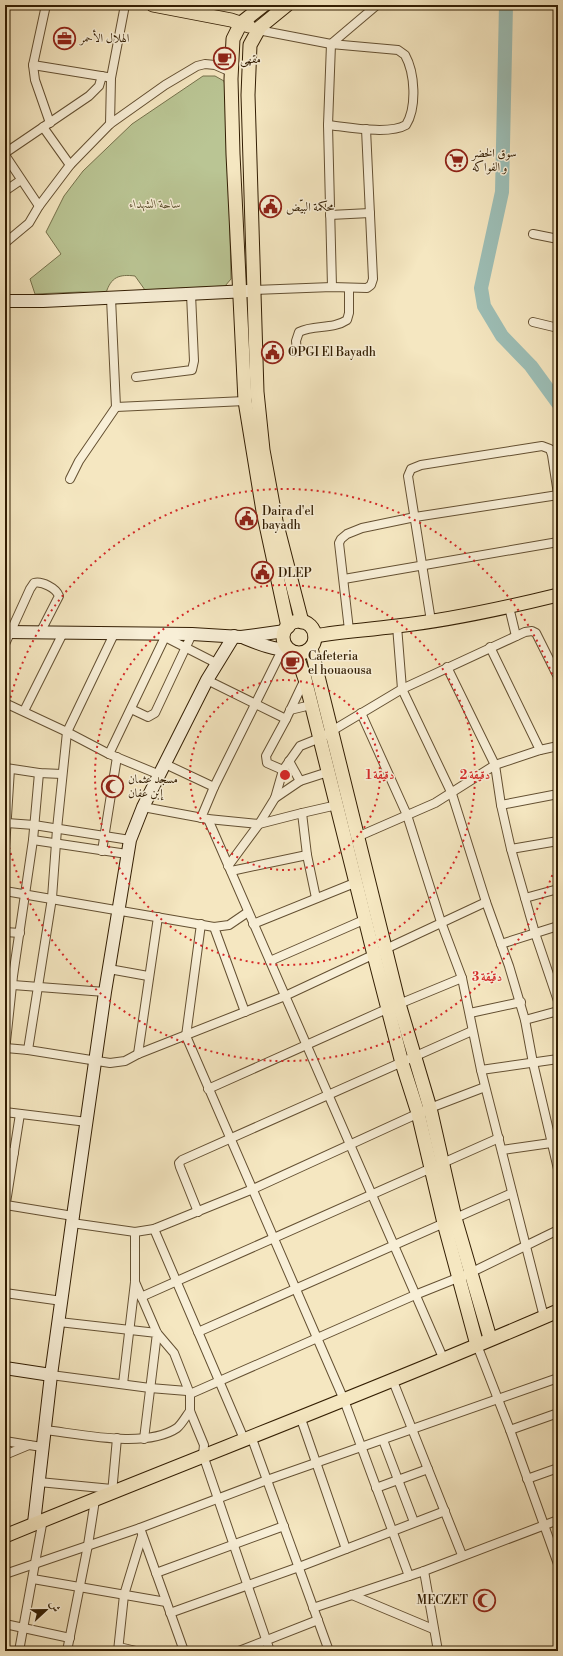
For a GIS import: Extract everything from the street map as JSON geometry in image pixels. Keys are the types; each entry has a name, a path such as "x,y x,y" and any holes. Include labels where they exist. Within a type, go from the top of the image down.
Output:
{"main road":[{"path":"153,5 241,23 258,30"},
{"path":"264,5 241,23 233,39 231,72 236,238 245,400 263,511 286,629 284,641 305,679 311,705 325,734 357,837 380,952 394,1006 402,1063 424,1111"},
{"path":"287,5 258,30 250,45 248,95 257,392 262,450 276,521 302,622"},
{"path":"236,238 252,239"},
{"path":"289,651 304,652 313,642 349,630 432,621 509,607 558,595"},
{"path":"286,629 296,622 302,622 311,626 325,734 328,772 358,882 366,919 380,952"},
{"path":"394,1006 415,1056 424,1111 449,1221 464,1275 476,1345"},
{"path":"464,1275 490,1338"},
{"path":"5,1536 38,1521 95,1500 112,1491 202,1455 393,1381 444,1360 490,1338 558,1311"}],"street":[{"path":"46,5 33,65 36,85 46,125 70,166"},
{"path":"110,124 111,78 125,5"},
{"path":"332,287 328,125 331,44 377,5"},
{"path":"258,30 331,44 398,50 402,52 406,58 412,83 412,112 409,120 402,127 366,129 328,125"},
{"path":"6,239 30,224 40,206 70,166 110,124 165,85 197,66 205,64 216,65 231,72"},
{"path":"33,65 111,78"},
{"path":"40,206 21,180 5,154 92,93 99,86 102,76"},
{"path":"5,301 43,301 332,287 367,288 372,283 366,129"},
{"path":"5,191 21,180"},
{"path":"330,215 370,213"},
{"path":"533,234 558,239"},
{"path":"297,352 296,341 299,332 309,328 334,325 346,320 349,313 349,288"},
{"path":"136,376 192,370 194,361 191,294"},
{"path":"70,479 79,461 116,407 111,298"},
{"path":"533,322 558,328"},
{"path":"116,407 245,400"},
{"path":"349,630 339,543 342,537 362,528 415,517 558,494 550,450 542,446 421,465 412,469 408,476 415,517 423,564 432,621"},
{"path":"344,579 423,564 558,542"},
{"path":"5,644 8,631 30,589 34,583 37,582 56,590 59,596 42,631"},
{"path":"509,607 516,636"},
{"path":"396,626 402,689 452,794 486,902 521,1002 533,1063 555,1143 558,1169"},
{"path":"8,631 237,636 286,629"},
{"path":"229,869 259,824 274,798 283,770 300,746 325,734 402,689 490,647 516,636 534,631 558,677"},
{"path":"24,711 63,633"},
{"path":"28,1050 52,898 62,774 68,732 114,634"},
{"path":"131,709 148,717 155,714 192,634"},
{"path":"166,635 186,648 216,663"},
{"path":"102,851 105,836 113,756 131,709 166,635"},
{"path":"237,636 289,651 256,703 214,786 205,819 248,912 444,1360"},
{"path":"19,1651 36,1562 42,1447 72,1219 87,1122 104,992 130,840 143,807 206,680 216,663 237,636"},
{"path":"490,647 540,750"},
{"path":"447,667 495,765 501,805 511,849 535,933 556,989 558,1001"},
{"path":"283,770 265,760 267,753 286,719 305,679"},
{"path":"206,680 256,703 286,719"},
{"path":"5,703 68,732 113,756 162,769 214,786"},
{"path":"290,710 311,705"},
{"path":"361,713 407,815 441,922 462,978 485,1087 527,1244 544,1317"},
{"path":"357,837 452,794 495,765 540,750 558,746"},
{"path":"289,761 300,781"},
{"path":"5,848 8,768 39,773 62,774"},
{"path":"274,798 300,781 328,772"},
{"path":"39,773 33,840 20,933 9,976 13,985 5,1049 28,1050 118,1063 285,996 486,902"},
{"path":"501,805 558,794"},
{"path":"143,807 205,819 259,824 337,805"},
{"path":"302,813 307,855 316,898"},
{"path":"7,823 34,825 130,840"},
{"path":"33,840 127,854"},
{"path":"511,849 558,841"},
{"path":"229,869 307,855"},
{"path":"253,924 358,882"},
{"path":"525,898 558,889"},
{"path":"5,891 52,898 118,912 158,917 214,927 229,925 248,912"},
{"path":"138,1054 148,976 158,917"},
{"path":"270,962 366,919"},
{"path":"201,924 186,1036 208,1089 297,1288 344,1400 409,1576"},
{"path":"501,944 558,926"},
{"path":"214,927 245,1012"},
{"path":"5,932 20,933"},
{"path":"109,969 148,976"},
{"path":"208,1089 394,1006 462,978"},
{"path":"13,985 104,992"},
{"path":"470,1013 521,1002"},
{"path":"525,1020 558,1011"},
{"path":"198,1212 179,1163 186,1157 472,1031"},
{"path":"481,1070 558,1059"},
{"path":"20,1114 5,1207 135,1232 154,1229 198,1212 349,1143 485,1087"},
{"path":"5,1112 87,1122"},
{"path":"141,1297 499,1138"},
{"path":"502,1150 555,1143"},
{"path":"5,1151 14,1153"},
{"path":"198,1332 512,1192"},
{"path":"154,1229 220,1383 248,1438 267,1480 329,1651"},
{"path":"5,1368 188,1393 220,1383 317,1338 464,1275 558,1230"},
{"path":"123,1384 134,1282 135,1232"},
{"path":"134,1282 157,1333 174,1353 188,1393 190,1411 204,1445 202,1455 270,1651"},
{"path":"5,1293 62,1301"},
{"path":"59,1322 157,1333"},
{"path":"144,1439 157,1333"},
{"path":"476,1345 510,1430 543,1526 558,1564"},
{"path":"5,1574 88,1545 141,1532 218,1498 558,1378"},
{"path":"393,1381 462,1555"},
{"path":"45,1430 117,1438 144,1439 177,1427 190,1411"},
{"path":"510,1430 558,1413"},
{"path":"300,1416 346,1549"},
{"path":"39,1482 112,1491 117,1438"},
{"path":"384,1440 414,1522"},
{"path":"5,1441 42,1447"},
{"path":"5,1455 29,1445"},
{"path":"527,1479 558,1468"},
{"path":"376,1488 428,1469"},
{"path":"67,1651 88,1545 95,1500"},
{"path":"170,1613 299,1567 444,1511"},
{"path":"313,1608 424,1571 462,1555 558,1520"},
{"path":"156,1573 284,1526"},
{"path":"141,1532 184,1651"},
{"path":"136,1651 118,1649 124,1595 141,1532"},
{"path":"424,1571 438,1651"},
{"path":"33,1579 166,1602"},
{"path":"352,1595 433,1628"},
{"path":"239,1651 318,1620"},
{"path":"5,1624 70,1638"}],"green space":[{"name":"ساحة الشهداء","path":"203,76 215,76 224,81 227,95 231,279 225,286 145,290 135,276 120,276 110,283 106,293 80,292 35,294 30,279 61,254 46,232 64,196 83,171 132,124"}],"waterway":[{"path":"506,5 502,192 481,288 484,306 502,336 531,366 558,403"}],"place":[{"name":"الهلال الأحمر","path":"65,38"},
{"name":"مقهى","path":"224,59"},
{"name":"سوق الخضر و الفواكه","path":"456,160"},
{"name":"محكمة البيّض","path":"271,207"},
{"name":"OPGI El Bayadh","path":"273,352"},
{"name":"Daira d'el bayadh","path":"247,518"},
{"name":"DLEP","path":"262,573"},
{"name":"Cafeteria el houaousa","path":"293,663"},
{"name":"مسجد عثمان إبن عفان","path":"112,786"},
{"name":"MECZET","path":"484,1600"}]}
